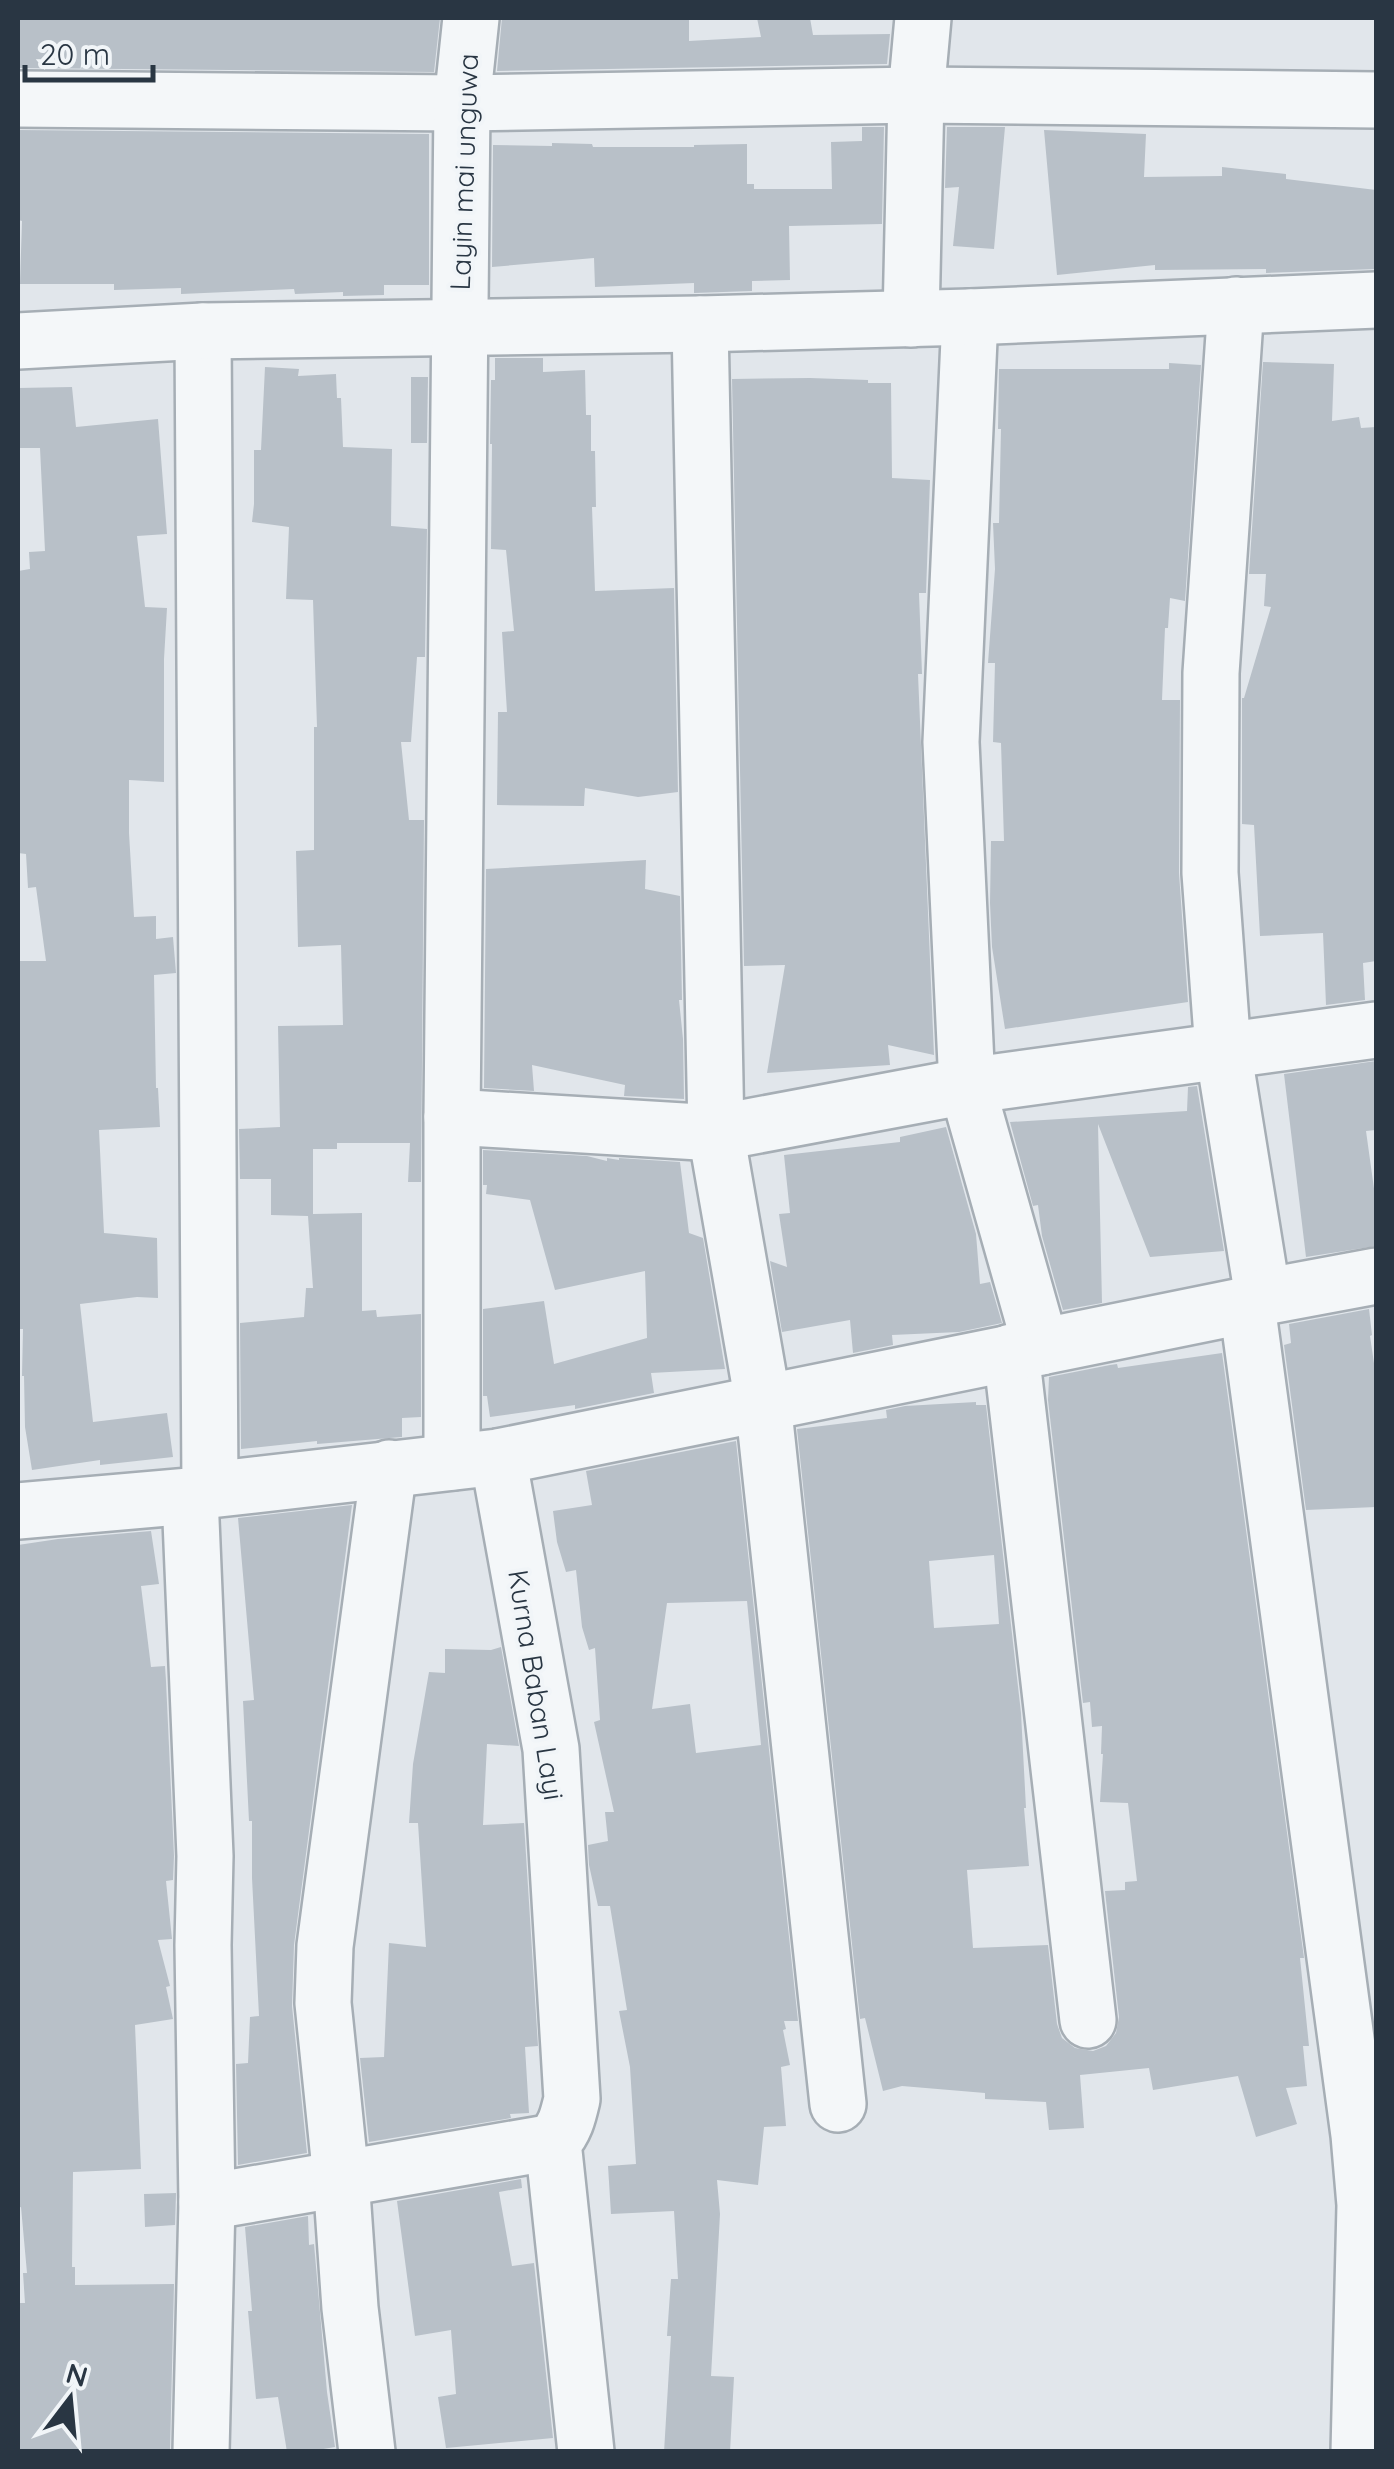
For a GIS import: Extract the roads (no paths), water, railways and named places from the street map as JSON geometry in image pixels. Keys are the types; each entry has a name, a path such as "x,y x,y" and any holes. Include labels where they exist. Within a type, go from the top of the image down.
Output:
{"street":[{"name":"Layin mai unguwa","path":"452,1116 462,102 471,18"},
{"path":"911,318 916,96 923,18"},
{"path":"18,99 462,102 916,96 1376,100"},
{"path":"18,341 202,331 970,317 1376,300"},
{"path":"1236,306 1212,673 1210,873 1223,1050 1360,2135 1365,2205 1359,2452"},
{"path":"970,317 951,742 966,1086 1026,1350 1088,2020"},
{"path":"700,324 716,1133 763,1402 838,2104"},
{"path":"200,2452 207,2202 200,1493 202,331"},
{"path":"452,1116 716,1133 966,1086 1376,1030"},
{"name":"Kurna Baban Layi","path":"452,1116 476,1459 552,1749 572,2099 562,2132 553,2142 586,2452"},
{"path":"18,1511 476,1459 1376,1276"},
{"path":"367,2452 350,2308 324,2003 325,1946 389,1468"},
{"path":"207,2202 553,2142"}]}
